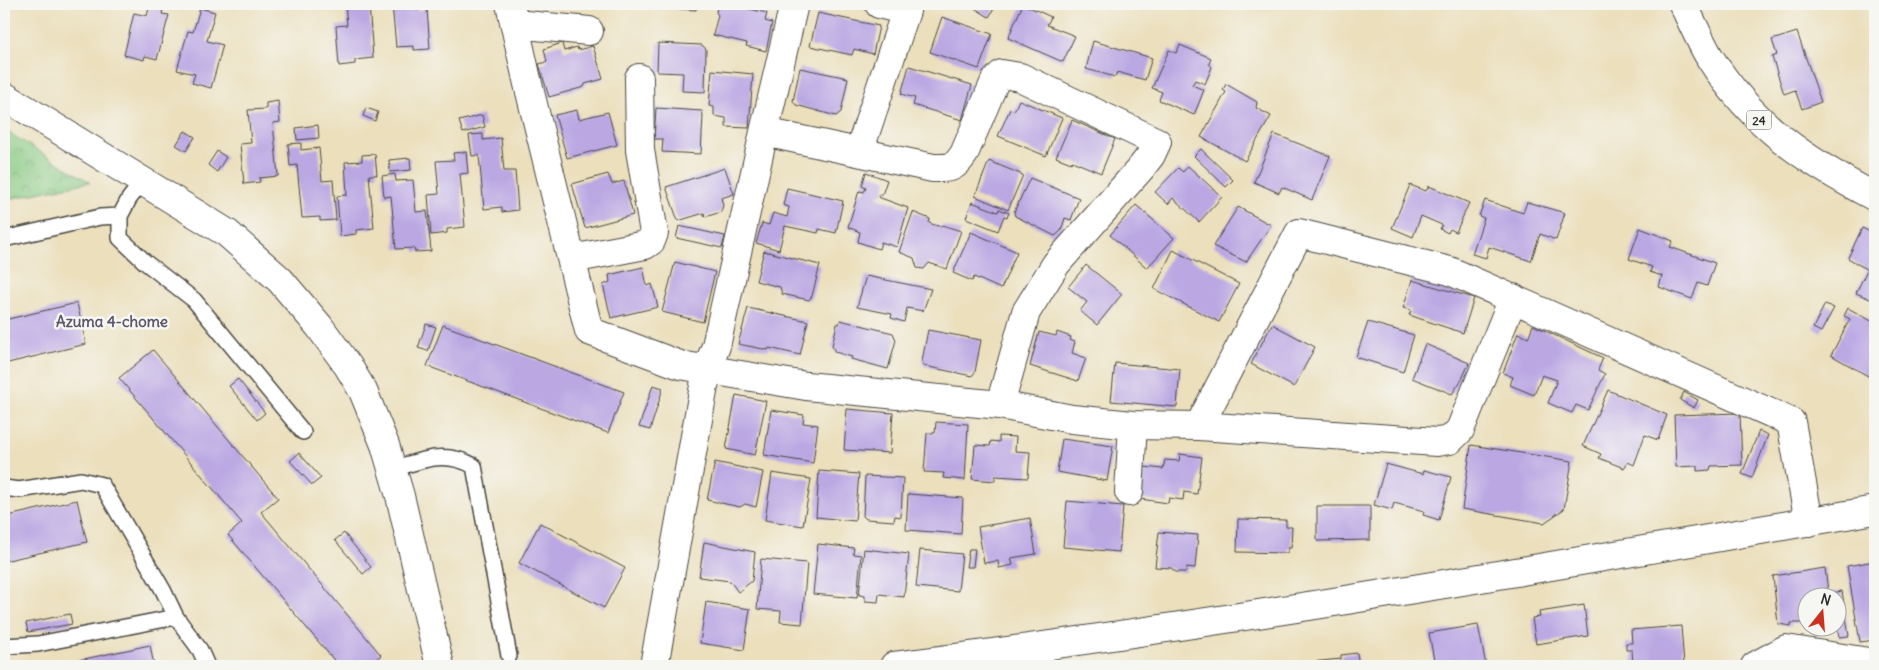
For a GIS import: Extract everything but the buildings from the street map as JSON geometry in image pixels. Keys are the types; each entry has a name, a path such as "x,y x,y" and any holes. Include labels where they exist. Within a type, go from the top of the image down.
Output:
{"street":[{"path":"654,666 707,370 716,346 794,4"},
{"path":"859,152 906,11 878,4"},
{"name":"24","path":"1682,4 1710,57 1733,91 1756,117 1781,140 1815,164 1875,197"},
{"path":"589,31 512,14 589,331 672,362 707,370 806,386 1000,405 1072,419 1133,425 1199,426 1437,442 1450,440 1460,430 1513,298"},
{"path":"764,132 933,168 950,168 957,164 964,154 996,81 1002,74 1020,77 1157,142 1151,155 1141,168 1056,264 1026,312 1000,405"},
{"path":"572,259 645,245 651,241 654,233 640,150 640,78"},
{"path":"4,96 227,233 280,280 319,326 348,366 363,391 385,445 393,470 440,666"},
{"path":"1199,426 1299,232 1450,271 1791,422 1810,522"},
{"path":"1129,492 1133,425"},
{"path":"894,666 1039,657 1428,587 1875,510"},
{"path":"1755,666 1786,649 1875,663"}],"lane":[{"path":"142,182 129,199 120,216 120,238 145,262 194,300 302,432"},
{"path":"4,239 100,217 120,216"},
{"path":"393,470 440,456 452,457 474,466 509,656"},
{"path":"4,488 19,490 81,480 102,485 164,590 176,617 200,650 207,666"},
{"path":"4,646 38,644 176,617"}],"green space":[{"path":"4,130 90,182 4,200"}],"district":[{"name":"Azuma 4-chome","path":"112,321"}]}
